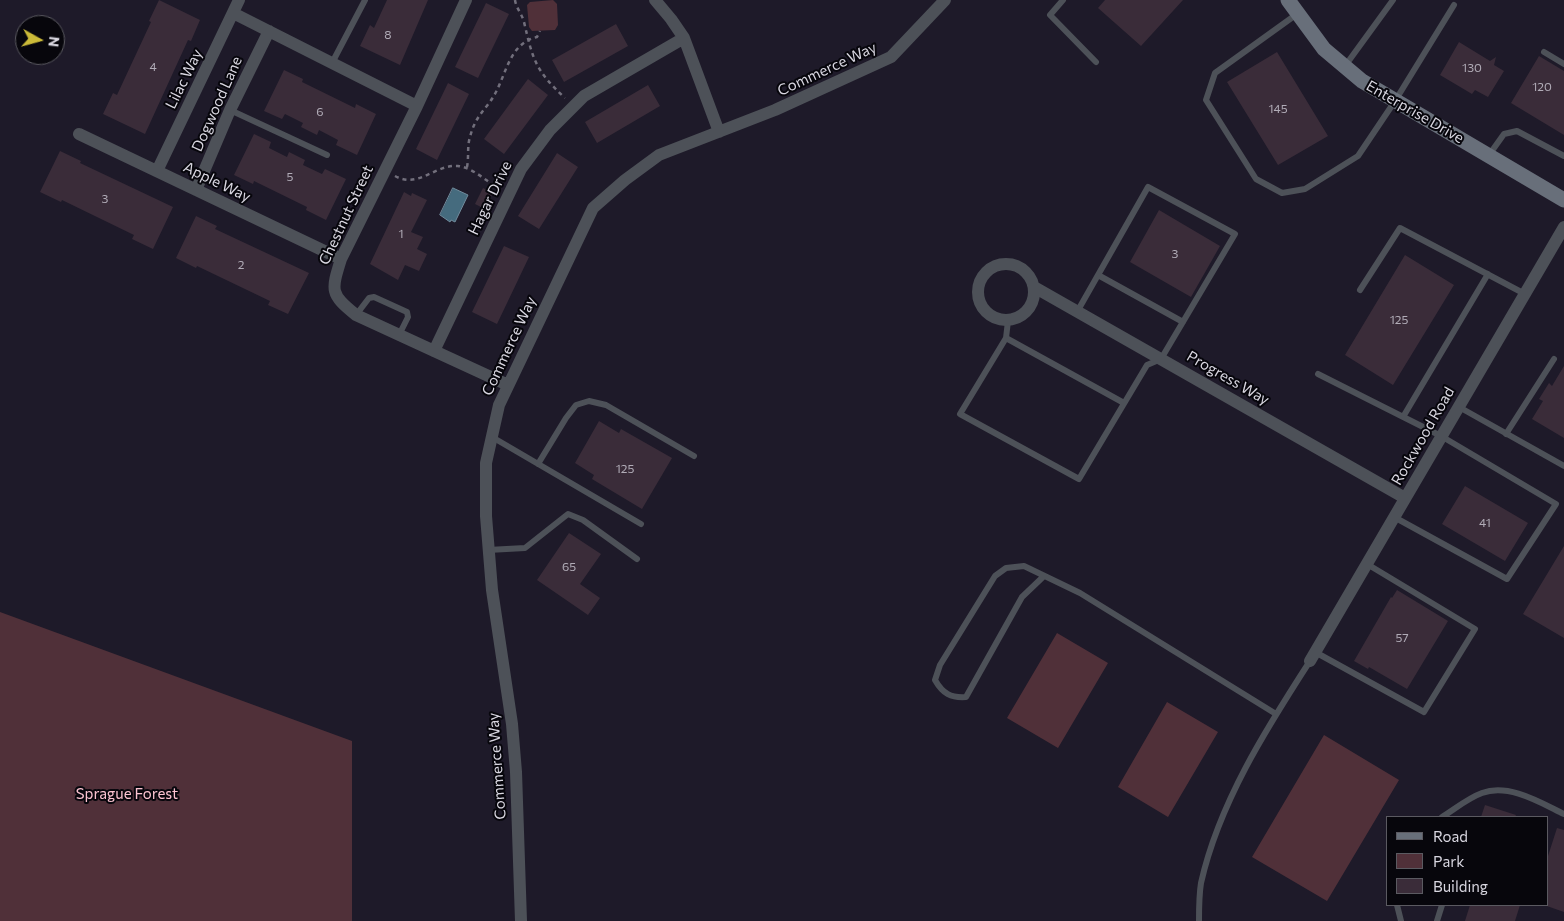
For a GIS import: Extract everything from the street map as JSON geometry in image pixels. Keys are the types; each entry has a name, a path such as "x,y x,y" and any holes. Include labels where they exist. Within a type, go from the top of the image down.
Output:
{"street":[{"name":"Lilac Way","path":"157,171 239,0"},
{"name":"Chestnut Street","path":"466,0 417,106 341,259 334,282 337,300 356,315 508,385"},
{"path":"655,0 684,38 719,132"},
{"name":"Commerce Way","path":"521,921 513,743 492,590 486,516 486,463 499,404 593,208 658,155 775,110 891,57 946,0"},
{"name":"Enterprise Drive","path":"1288,0 1324,49 1344,67 1395,102 1564,200"},
{"path":"234,13 417,106"},
{"name":"Dogwood Lane","path":"196,190 230,110 268,31"},
{"name":"Hagar Drive","path":"434,352 521,169 550,130 584,96 684,38"},
{"name":"Apple Way","path":"79,134 341,259"},
{"name":"Rockwood Road","path":"1312,657 1564,227"},
{"name":"Progress Way","path":"1008,320 994,318 981,307 978,298 981,278 996,265 1005,263 1024,270 1034,287 1405,498"},
{"path":"1008,320 1020,317 1027,312 1032,304 1034,287"}],"lane":[{"path":"332,63 365,0"},
{"path":"1063,0 1050,14 1096,62"},
{"path":"1344,67 1393,0"},
{"path":"1297,14 1215,73 1206,100 1256,180 1282,193 1305,189 1358,156 1395,102 1454,5"},
{"path":"1544,52 1564,64"},
{"path":"230,110 327,155"},
{"path":"1489,156 1504,134 1517,131 1564,156"},
{"path":"1008,320 1006,338 960,414 1079,479 1147,365 1161,359 1235,234 1148,187 1078,312"},
{"path":"1360,290 1400,228 1525,294"},
{"path":"1403,417 1488,274"},
{"path":"1098,275 1183,322"},
{"path":"356,315 369,298 374,297 407,312 408,317 399,335"},
{"path":"1006,338 1124,403"},
{"path":"1506,434 1554,359"},
{"path":"1318,374 1441,436 1556,504 1507,578 1394,517"},
{"path":"538,464 576,404 589,401 606,405 694,456"},
{"path":"1459,407 1564,466"},
{"path":"492,437 641,524"},
{"path":"488,550 525,548 568,514 583,520 637,559"},
{"path":"1199,921 1201,885 1215,835 1276,714 1312,657 1424,712 1475,629 1367,564"},
{"path":"1044,576 1022,597 966,697 953,698 941,691 936,680 940,666 994,576 1006,568 1024,566 1080,593 1276,714"},
{"path":"1444,816 1484,792 1498,792 1530,797 1564,814"},
{"path":"1397,906 1401,921"},
{"path":"1437,921 1442,906"}],"path":[{"path":"515,0 529,39 530,53 544,78 574,106"},
{"path":"467,168 469,139 477,116 497,90 512,56 529,39 537,37 540,31"},
{"path":"385,170 408,181 416,180 440,168 456,166 467,168 486,182 510,193"}],"green space":[{"path":"553,0 557,4 558,25 555,30 532,31 529,27 527,5 530,2"},
{"name":"Sprague Forest","path":"0,612 352,741 352,921 0,921"},
{"path":"1057,633 1108,663 1058,748 1007,718"},
{"path":"1167,702 1218,732 1168,817 1118,787"},
{"path":"1324,735 1399,780 1327,901 1252,857"}],"water":[{"path":"453,188 468,195 455,222 451,220 450,222 440,215"}],"building":[{"path":"159,0 200,20 191,41 188,40 145,134 103,114 113,93 117,95 151,22 149,21"},
{"path":"387,0 428,0 400,65 360,46 370,25 374,28"},
{"path":"1105,0 1183,0 1141,46 1098,8"},
{"path":"486,3 509,14 478,78 455,67"},
{"path":"616,24 628,46 564,82 552,60"},
{"path":"1459,42 1490,61 1496,57 1494,65 1504,71 1488,97 1475,90 1472,94 1440,75"},
{"path":"1277,52 1328,136 1278,165 1227,82"},
{"path":"1539,56 1564,71 1564,135 1511,103"},
{"path":"284,70 303,79 302,82 355,108 356,104 376,114 357,155 336,145 338,140 319,130 317,135 301,127 303,123 285,114 282,119 264,111"},
{"path":"528,79 548,95 504,154 484,139"},
{"path":"448,83 469,94 437,160 416,149"},
{"path":"648,85 660,106 597,143 585,122"},
{"path":"254,134 271,142 269,148 287,157 289,152 305,160 303,165 322,174 325,169 346,179 326,220 306,210 307,207 254,181 253,184 234,175"},
{"path":"60,151 81,161 80,163 173,207 153,249 132,239 134,235 62,200 61,202 40,192"},
{"path":"557,153 578,167 539,229 518,216"},
{"path":"483,188 493,193 485,209 475,204"},
{"path":"404,192 411,196 412,193 427,200 411,232 423,237 417,249 427,254 419,271 405,265 398,280 370,264"},
{"path":"1159,210 1220,246 1191,297 1130,262"},
{"path":"196,216 217,226 215,229 309,273 288,314 268,305 270,301 176,258"},
{"path":"504,246 529,257 497,324 472,312"},
{"path":"1405,255 1454,285 1393,385 1345,355"},
{"path":"1564,366 1564,438 1532,419 1543,401 1539,399 1549,383 1552,386"},
{"path":"599,421 619,433 621,429 672,458 642,509 592,479 594,475 575,463"},
{"path":"1465,486 1528,523 1505,561 1442,524"},
{"path":"569,533 601,554 580,584 600,598 588,615 537,580"},
{"path":"1564,546 1564,638 1523,614"},
{"path":"1397,590 1448,621 1407,689 1369,667 1368,669 1354,661 1391,597"},
{"path":"1485,805 1516,815 1516,816 1481,816"},
{"path":"1557,828 1564,830 1564,912 1547,906 1549,906 1549,853"},
{"path":"1470,906 1520,906 1515,921 1465,921"}]}
